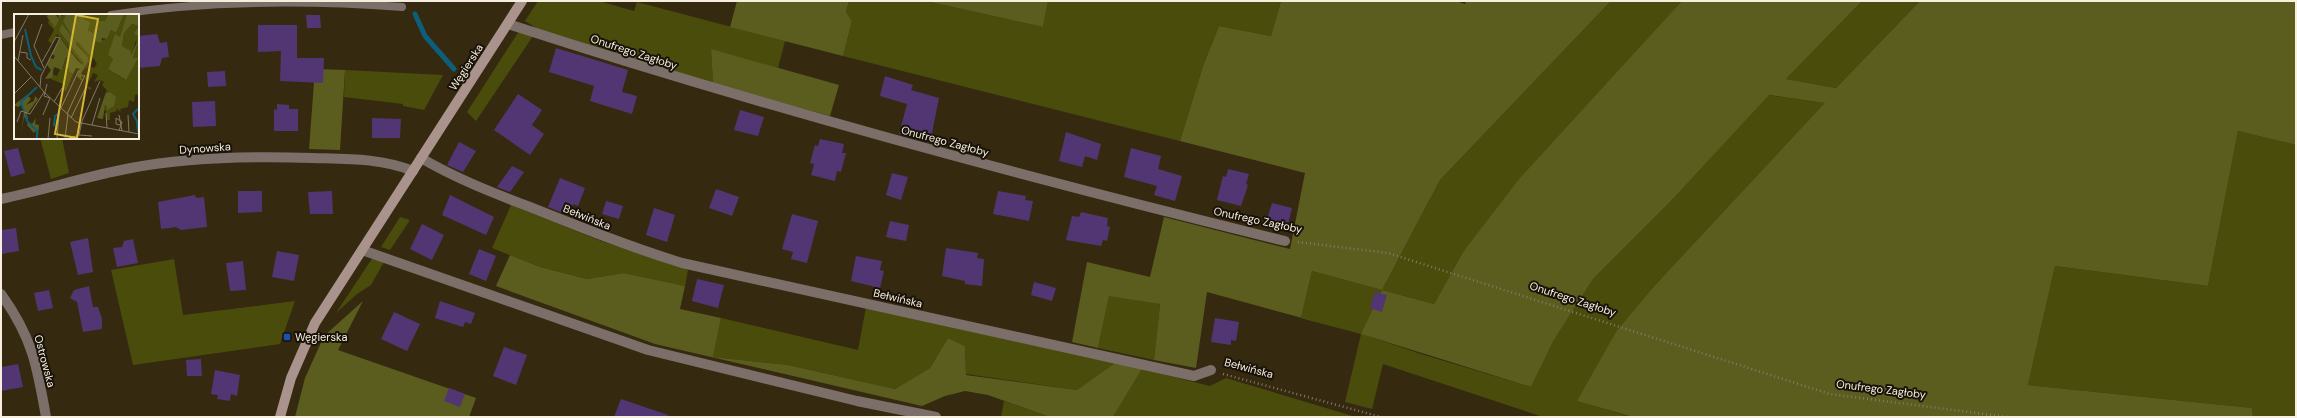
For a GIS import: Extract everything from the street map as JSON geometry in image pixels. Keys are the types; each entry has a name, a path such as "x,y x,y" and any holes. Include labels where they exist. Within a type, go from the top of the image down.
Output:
{"main road":[{"name":"Węgierska","path":"280,417 291,378 310,332 522,1"}],"street":[{"name":"Onufrego Zagłoby","path":"508,24 651,71 809,117 1163,211 1285,240"},
{"name":"Dynowska","path":"1,199 132,168 210,160 294,157 360,160 396,164 413,171"},
{"name":"Bełwińska","path":"421,158 445,172 512,200 627,246 682,263 1194,376 1211,370"},
{"path":"362,250 648,350 857,400 936,417"},
{"name":"Ostrowska","path":"1,294 27,336 36,363 46,417"}],"lane":[{"path":"120,14 167,9 273,2 330,2 402,7"},
{"path":"1,35 14,32"}],"path":[{"name":"Onufrego Zagłoby","path":"1285,240 1388,253 1830,394 2007,417"},
{"name":"Bełwińska","path":"1211,370 1381,417"}],"shaded area":[{"path":"538,1 599,1 634,11 637,2 785,41 778,68 711,50 713,84 538,29 525,21"},
{"path":"737,1 849,1 846,12 852,21 843,56 730,27"},
{"path":"849,1 926,1 1043,27 1048,1 1281,1 1271,36 1219,26 1203,66 1180,141 843,56 852,21 846,12"},
{"path":"926,1 1048,1 1043,27"},
{"path":"1281,1 1456,1 1465,4 1466,1 1611,1 1440,180 1382,290 1312,271 1301,318 1207,292 1196,368 1154,360 1160,304 1109,296 1098,348 1072,342 1087,262 1150,277 1164,217 1290,249 1305,173 1180,141 1203,66 1219,26 1271,36"},
{"path":"1611,1 1682,1 1463,252 1434,304 1382,290 1440,180"},
{"path":"1682,1 1862,1 1786,79 1836,88 1920,1 2296,1 2296,145 2238,131 2208,286 2055,266 2028,385 2252,408 2253,417 1633,417 1577,401 1616,332 1657,283 1825,103 1769,95 1670,202 1593,279 1554,340 1531,387 1361,334 1382,290 1434,304 1463,252 1520,178"},
{"path":"1862,1 1920,1 1836,88 1786,79"},
{"path":"519,31 533,36 476,121 467,112"},
{"path":"711,49 839,85 830,116 713,84"},
{"path":"315,69 345,70 340,150 309,149"},
{"path":"345,70 443,75 424,110 403,106 403,104 344,97"},
{"path":"1768,95 1826,103 1657,283 1578,401 1631,417 1543,417 1383,364 1372,409 1345,402 1361,334 1301,318 1312,271 1382,290 1362,334 1421,354 1531,387 1554,340 1593,279 1670,202"},
{"path":"2238,131 2296,145 2296,417 2253,417 2252,408 2028,385 2055,266 2208,286"},
{"path":"40,139 62,139 69,173 51,179"},
{"path":"511,205 601,241 688,270 685,286 624,273 587,279 540,267 492,248"},
{"path":"400,217 410,220 390,250 381,247"},
{"path":"510,255 540,267 587,279 624,273 685,286 680,309 721,318 713,357 788,365 895,389 930,368 948,338 965,346 966,375 1077,390 1116,362 1142,369 1113,417 1050,417 988,395 965,391 945,396 922,406 655,344 496,286"},
{"path":"373,257 384,262 371,285 357,294 336,313"},
{"path":"174,259 183,315 295,301 280,344 133,365 111,270"},
{"path":"1109,295 1160,304 1154,360 1098,348"},
{"path":"363,301 338,350 476,398 469,417 295,417 305,378 324,336"},
{"path":"866,307 1116,362 1077,390 966,374 965,346 948,338 930,368 895,389 788,365 713,357 721,318 858,350"},
{"path":"1142,369 1210,386 1226,378 1356,417 1113,417"},
{"path":"1004,401 1050,417 1001,417"}],"building":[{"path":"306,15 320,15 321,28 307,28"},
{"path":"258,25 297,25 297,58 324,58 323,83 280,81 281,51 258,52"},
{"path":"157,34 160,43 167,42 169,57 162,58 160,66 139,68 139,36"},
{"path":"556,48 628,70 622,92 637,96 632,114 590,101 594,86 549,72"},
{"path":"225,71 226,86 208,87 207,72"},
{"path":"885,76 913,85 911,90 939,98 930,143 899,134 907,104 880,96"},
{"path":"518,94 542,110 532,125 544,134 530,155 494,130"},
{"path":"215,101 216,126 193,127 192,102"},
{"path":"277,104 289,105 289,109 298,109 298,131 274,131 274,109 277,110"},
{"path":"740,110 764,117 758,136 734,130"},
{"path":"372,118 401,119 400,138 372,138"},
{"path":"1066,132 1101,144 1097,160 1085,156 1082,167 1059,161"},
{"path":"820,139 844,144 842,153 846,153 841,172 837,171 835,181 811,175 814,164 810,163 815,145 818,146"},
{"path":"459,142 476,151 463,172 447,165"},
{"path":"18,148 25,173 11,177 4,151"},
{"path":"1131,148 1161,156 1158,169 1182,176 1175,201 1154,195 1157,186 1124,177"},
{"path":"512,166 524,172 510,192 497,187"},
{"path":"1228,169 1249,174 1246,184 1248,185 1241,206 1217,200 1223,176 1226,177"},
{"path":"892,173 908,177 901,200 886,195"},
{"path":"560,178 585,188 578,206 573,204 568,215 548,207"},
{"path":"716,189 739,197 732,216 709,208"},
{"path":"238,191 262,191 262,212 238,213"},
{"path":"332,191 333,214 310,214 308,192"},
{"path":"998,191 1026,196 1025,200 1033,201 1029,221 993,214"},
{"path":"195,195 196,198 204,197 207,227 181,230 176,227 161,229 158,202"},
{"path":"450,195 494,217 486,235 442,215"},
{"path":"606,201 623,206 619,219 602,214"},
{"path":"1272,203 1292,208 1288,224 1283,223 1282,227 1266,223"},
{"path":"654,208 675,215 667,242 646,235"},
{"path":"1081,212 1108,218 1107,226 1110,227 1107,241 1103,240 1101,246 1066,240 1072,216 1079,217"},
{"path":"792,214 818,221 807,263 791,259 793,252 782,249"},
{"path":"890,221 909,225 906,241 886,237"},
{"path":"422,224 444,235 432,260 410,249"},
{"path":"16,228 19,251 1,254 1,230"},
{"path":"88,238 93,272 78,275 70,242"},
{"path":"133,239 138,263 117,267 113,248 122,247 124,241"},
{"path":"946,248 978,253 977,258 984,259 982,286 965,284 965,281 942,276"},
{"path":"479,249 496,256 486,281 469,274"},
{"path":"277,251 299,255 294,281 272,277"},
{"path":"856,256 882,261 880,270 884,271 880,288 851,281"},
{"path":"243,261 246,290 230,291 226,263"},
{"path":"697,279 724,285 718,308 692,301"},
{"path":"1034,282 1056,288 1052,301 1031,295"},
{"path":"89,286 93,307 98,307 102,319 102,329 83,332 77,302 70,298 74,290"},
{"path":"49,290 53,308 38,311 34,293"},
{"path":"1375,292 1387,295 1382,312 1370,308"},
{"path":"440,301 475,313 471,324 465,322 463,327 435,318"},
{"path":"394,312 420,324 407,351 381,339"},
{"path":"1215,318 1239,322 1236,341 1231,340 1231,345 1211,342"},
{"path":"504,347 527,355 516,385 493,376"},
{"path":"201,359 202,376 187,376 186,360"},
{"path":"18,364 23,387 1,391 1,367"},
{"path":"215,370 240,375 237,396 231,394 230,401 217,399 218,395 211,394"},
{"path":"449,388 465,394 460,407 444,401"},
{"path":"621,399 668,415 667,417 614,417"}],"waterway":[{"path":"415,14 425,36 454,69"}],"place":[{"name":"Węgierska","path":"287,337"}]}
